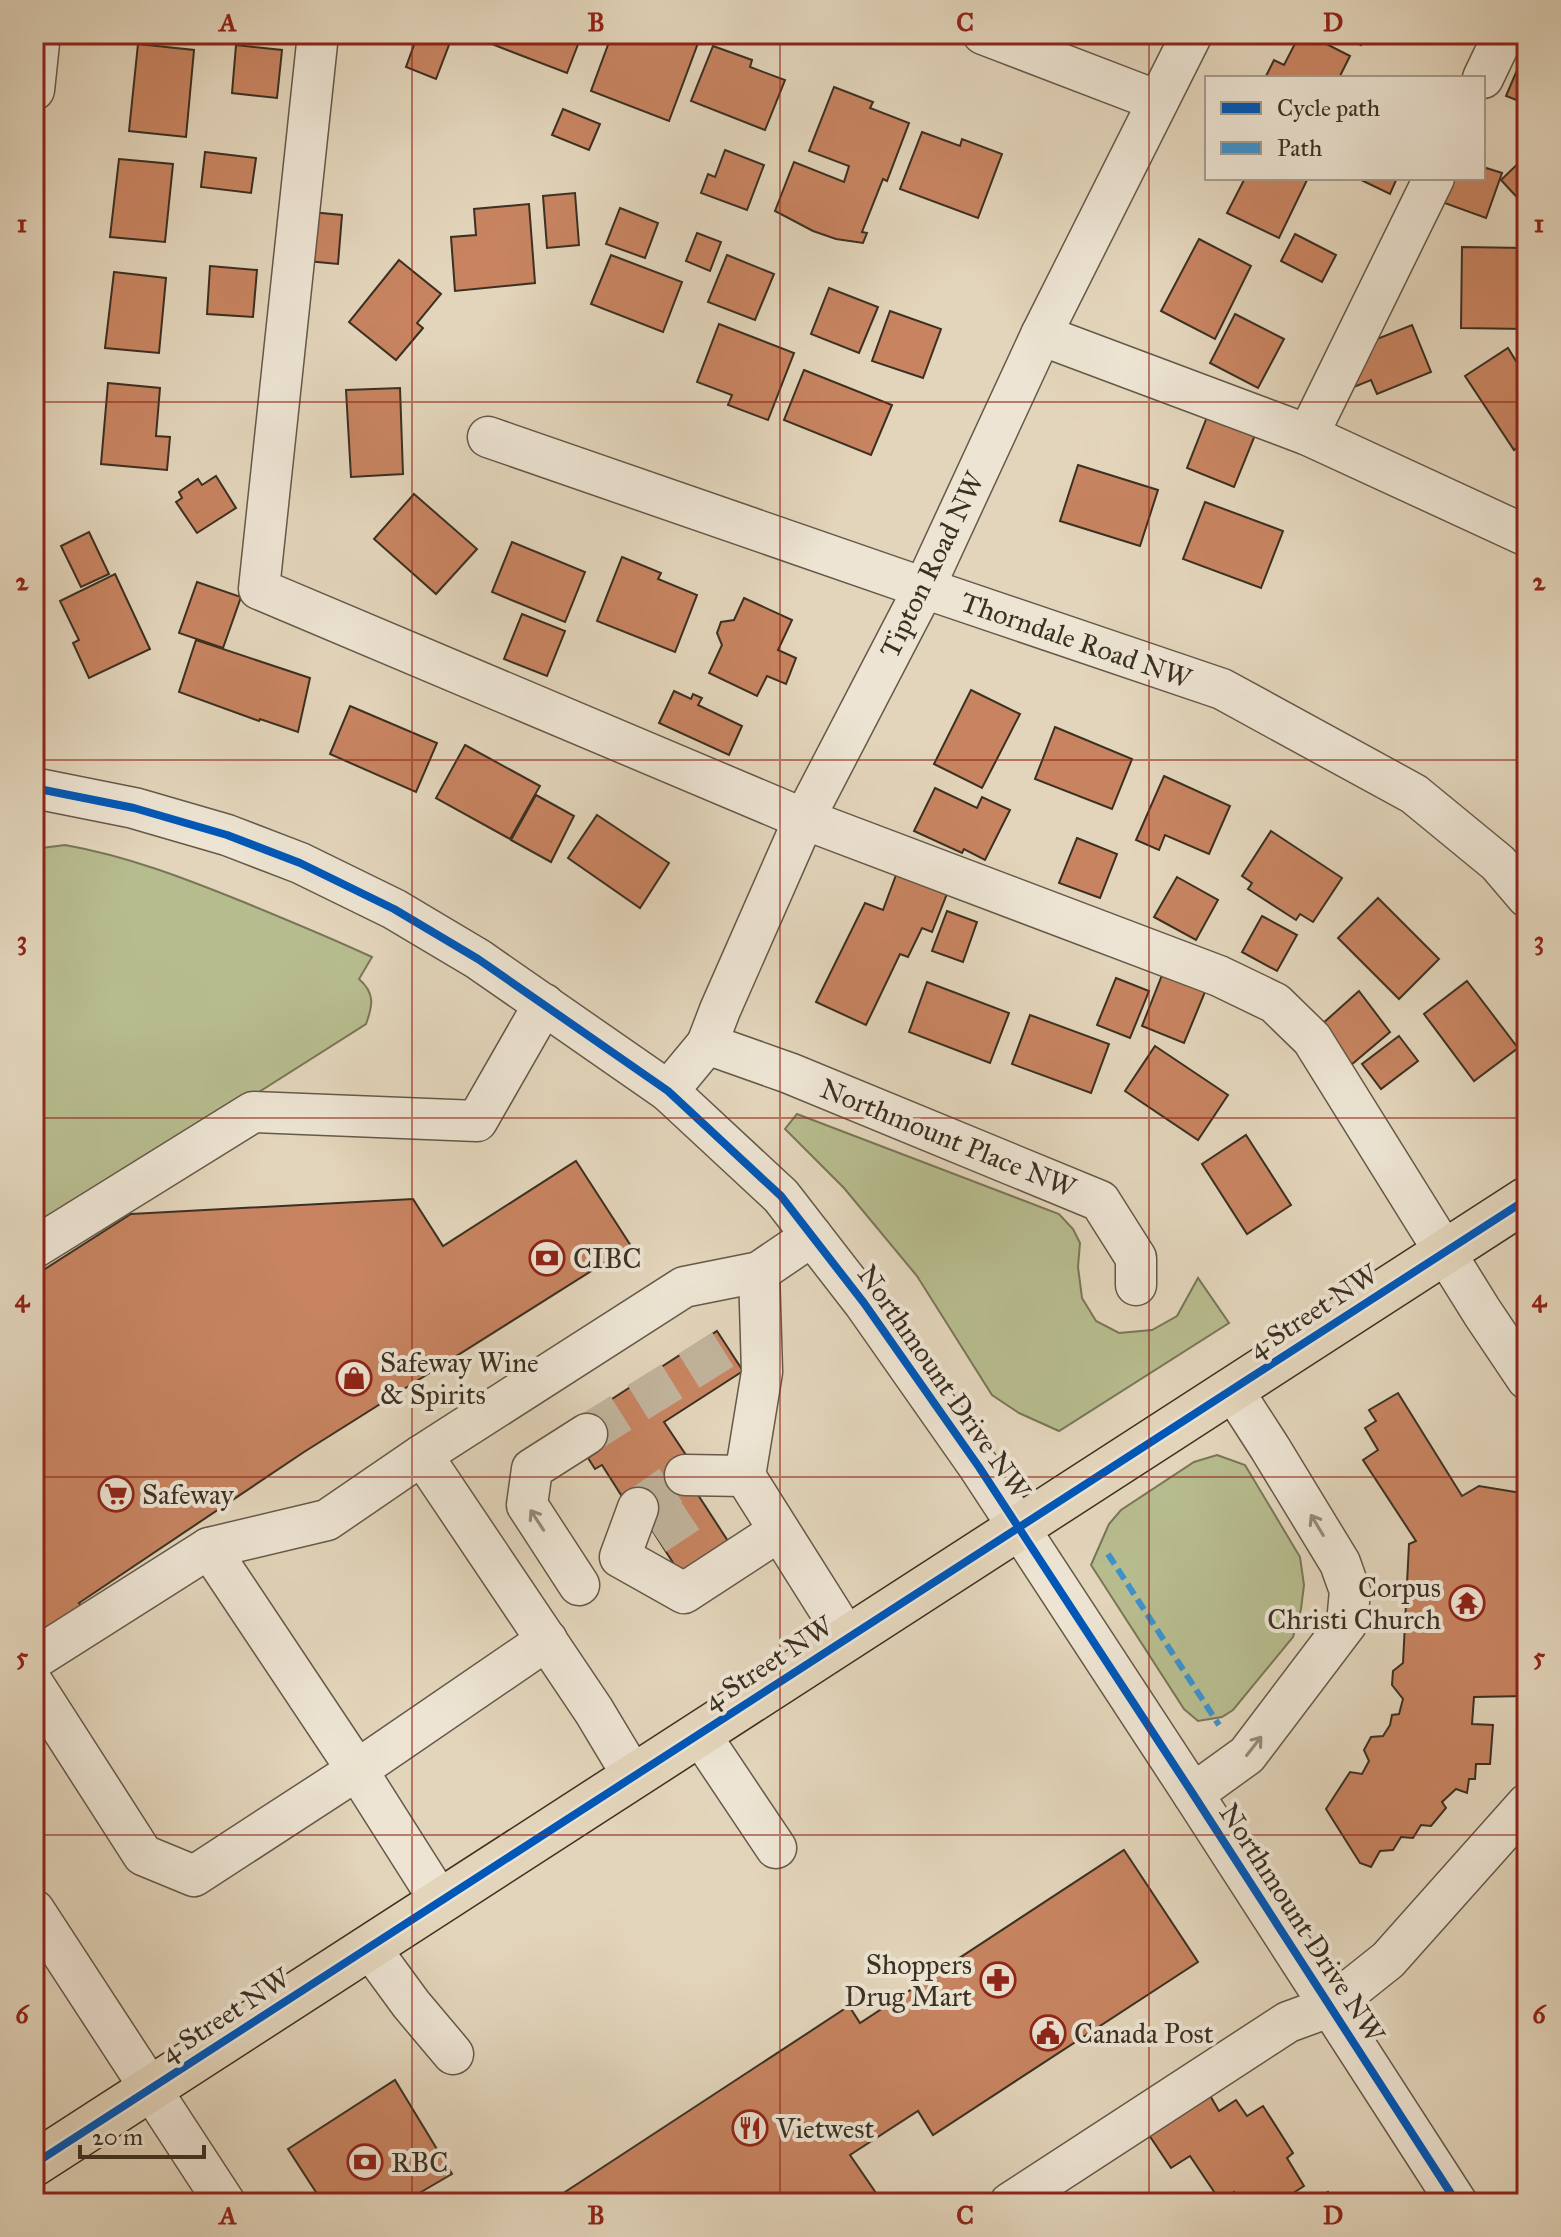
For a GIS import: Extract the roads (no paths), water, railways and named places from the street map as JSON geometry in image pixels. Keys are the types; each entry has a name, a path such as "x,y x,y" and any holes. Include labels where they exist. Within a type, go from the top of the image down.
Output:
{"main road":[{"name":"4 Street NW","path":"34,2164 1527,1199"}],"street":[{"path":"34,90 40,34"},
{"path":"318,34 259,589 804,819 1219,976 1275,1003 1312,1039 1527,1379"},
{"path":"983,34 1158,101"},
{"name":"Tipton Road NW","path":"668,1091 707,1044 804,819 924,588 1041,335 1192,34"},
{"path":"1484,76 1504,34"},
{"path":"1308,435 1433,180"},
{"path":"1041,335 1308,435 1527,536"},
{"name":"Thorndale Road NW","path":"488,437 1222,689 1414,794 1498,863 1527,897"},
{"name":"Northmount Drive NW","path":"34,788 134,808 227,835 300,863 394,909 478,959 668,1091 781,1196 864,1303 1019,1528 1457,2203"},
{"path":"34,1248 253,1112 477,1121 544,1004"},
{"name":"Northmount Place NW","path":"707,1044 789,1073 1100,1201 1136,1258 1136,1285"},
{"path":"34,1659 209,1548 327,1520 422,1455 684,1287 759,1272 812,1236"},
{"path":"759,1272 762,1372 745,1476 847,1638"},
{"path":"727,1347 760,1326"},
{"path":"1193,1794 1247,1755 1347,1623 1350,1591 1340,1563 1232,1389"},
{"path":"579,1585 527,1505 532,1469 587,1434"},
{"path":"422,1455 594,1711 633,1776"},
{"path":"694,1489 745,1476"},
{"path":"34,1685 143,1855 194,1876 357,1770 538,1629 579,1585 620,1557 646,1522"},
{"path":"620,1557 684,1593 779,1531"},
{"path":"209,1548 440,1901"},
{"path":"699,1733 776,1848"},
{"path":"1010,2203 1288,2022 1329,2007 1388,1960 1527,1804"},
{"path":"34,1910 225,2203"},
{"path":"370,1948 453,2054"}],"tunnel":[{"path":"587,1434 727,1347"},
{"path":"638,1508 685,1475"},
{"path":"655,1535 703,1503"}],"place":[{"name":"CIBC","path":"547,1258"},
{"name":"Safeway Wine & Spirits","path":"354,1378"},
{"name":"Safeway","path":"116,1494"},
{"name":"Corpus Christi Church","path":"1467,1603"},
{"name":"Shoppers Drug Mart","path":"998,1980"},
{"name":"Canada Post","path":"1048,2033"},
{"name":"Vietwest","path":"750,2128"},
{"name":"RBC","path":"365,2162"}]}
